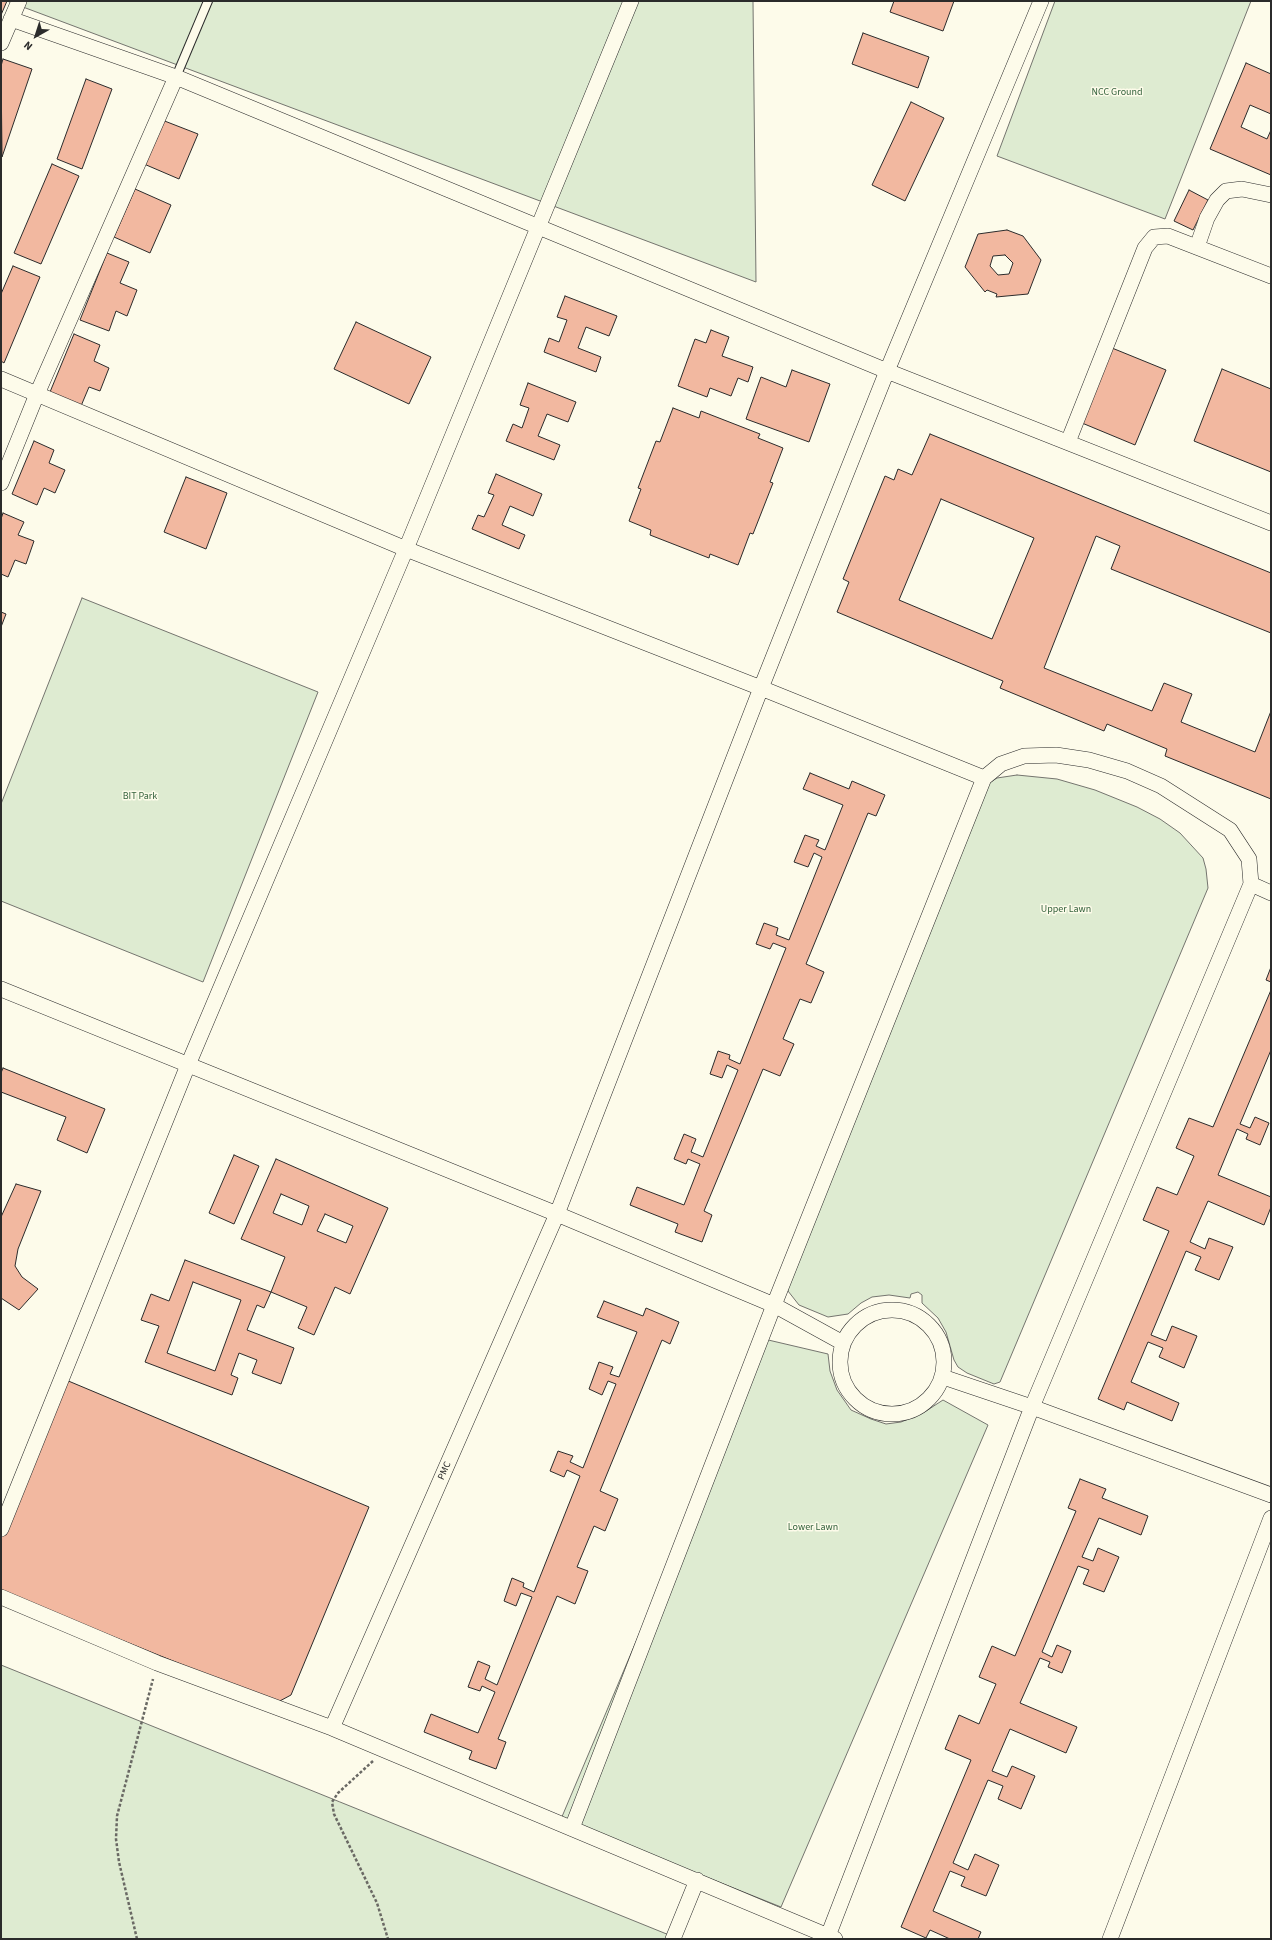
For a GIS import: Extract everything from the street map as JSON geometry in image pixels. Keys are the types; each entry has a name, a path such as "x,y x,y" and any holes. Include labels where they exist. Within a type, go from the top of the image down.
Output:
{"street":[{"path":"1,43 19,1"},
{"path":"1,1529 188,1065 406,549 631,1"},
{"name":"PMC","path":"332,1728 558,1214 761,688 887,371 1041,1"},
{"path":"11,19 176,77 887,371 1271,523"},
{"path":"1,483 37,394 176,77"},
{"path":"1197,247 1207,218 1217,200 1226,191 1242,189 1271,195"},
{"path":"1068,442 1145,248 1154,237 1168,236 1271,276"},
{"path":"1,379 406,549 761,688 984,778"},
{"path":"1,1597 157,1663 332,1728 386,1750 572,1828 697,1880 832,1937 1032,1407 1251,884 1249,859 1230,830 1161,786 1127,771 1089,760 1063,756 1024,756 1001,764 984,778 774,1305 572,1828"},
{"path":"1251,884 1271,892"},
{"path":"1,989 558,1214 774,1305 843,1343"},
{"path":"890,1310 911,1313 928,1324 940,1340 945,1360 943,1377 931,1398 914,1410 894,1415 874,1411 856,1400 844,1384 840,1364 843,1343 854,1326 870,1314 890,1310"},
{"path":"943,1377 1032,1407 1271,1495"},
{"path":"1110,1939 1271,1518"},
{"path":"673,1939 697,1880"}],"lane":[{"path":"176,77 208,1"}],"path":[{"path":"137,1939 119,1862 116,1839 117,1816 157,1663"},
{"path":"386,1750 338,1793 332,1802 334,1814 377,1903 388,1939"}],"green space":[{"path":"7,1 753,1 756,282"},
{"name":"NCC Ground","path":"1055,1 1251,1 1165,219 997,156"},
{"name":"BIT Park","path":"82,598 318,692 203,982 1,901 1,804"},
{"name":"Upper Lawn","path":"1017,775 1057,779 1095,790 1137,807 1160,819 1180,833 1203,858 1208,888 1000,1382 994,1384 967,1373 958,1367 954,1360 946,1332 938,1318 922,1303 922,1295 918,1292 911,1294 910,1298 889,1295 872,1297 861,1303 848,1314 828,1317 799,1305 788,1291 787,1285 983,787 997,778"},
{"name":"Lower Lawn","path":"764,1339 828,1354 830,1371 837,1390 851,1410 871,1419 886,1424 901,1422 923,1413 943,1400 988,1425 781,1907 561,1819"},
{"path":"1,1665 679,1939 1,1939"}],"building":[{"path":"1,1 7,1 1,15"},
{"path":"894,1 954,1 943,31 890,12"},
{"path":"863,33 929,57 918,88 852,64"},
{"path":"3,59 32,69 2,157 1,66"},
{"path":"1246,63 1271,74 1271,114 1250,105 1241,127 1267,139 1271,130 1271,175 1210,149"},
{"path":"86,79 112,89 82,169 57,159"},
{"path":"911,102 944,118 905,201 872,185"},
{"path":"162,120 198,134 179,179 144,164"},
{"path":"52,164 79,176 41,264 14,253"},
{"path":"135,189 171,205 150,253 114,237"},
{"path":"1189,190 1208,200 1193,230 1174,221"},
{"path":"1007,230 1023,236 1041,260 1028,294 996,297 997,294 987,290 985,292 965,267 978,234","holes":["1005,255 1013,263 1009,274 998,275 990,266 993,256"]},
{"path":"107,253 129,262 120,283 137,290 127,316 116,311 109,331 80,320"},
{"path":"13,266 40,277 4,363 1,361 1,294"},
{"path":"565,296 617,316 609,336 586,327 578,348 601,357 596,372 544,352 549,338 559,342 567,320 557,317"},
{"path":"356,322 431,357 409,404 334,369"},
{"path":"711,330 729,337 722,356 753,367 748,382 738,378 731,396 710,388 707,397 678,386 695,339 706,343"},
{"path":"74,334 100,345 94,361 109,368 100,391 89,387 81,406 50,392"},
{"path":"1112,348 1166,370 1135,445 1082,423"},
{"path":"1222,369 1271,389 1271,472 1194,441"},
{"path":"792,370 830,384 809,442 746,419 761,377 786,387"},
{"path":"528,383 576,402 568,422 547,414 538,436 560,445 554,460 506,441 513,424 522,428 529,408 520,405"},
{"path":"673,408 699,418 701,411 760,434 758,438 783,448 770,482 773,483 753,534 750,533 738,565 710,554 709,558 650,535 651,530 629,521 641,489 638,488 656,441 660,442"},
{"path":"930,434 1271,573 1271,633 1111,569 1120,546 1096,536 1044,668 1152,711 1164,683 1192,694 1181,722 1255,752 1271,711 1271,799 1165,756 1167,749 1107,724 1104,731 1000,688 1003,681 837,612 849,582 843,579 885,476 894,480 898,469 912,475","holes":["941,499 1034,538 992,639 899,600"]},
{"path":"34,441 54,450 49,463 65,470 55,493 44,488 37,505 12,494"},
{"path":"496,474 542,494 533,516 510,506 502,525 525,535 519,549 472,529 478,515 484,517 494,495 488,493"},
{"path":"186,477 227,493 206,549 164,532"},
{"path":"3,513 24,522 18,535 34,541 26,564 15,560 8,577 1,574 1,519"},
{"path":"1,612 6,614 1,627"},
{"path":"810,773 849,789 852,781 885,795 876,816 868,813 806,964 824,972 811,1003 800,999 783,1039 794,1044 780,1076 763,1069 704,1211 712,1215 702,1242 675,1232 678,1224 630,1205 637,1187 684,1205 700,1164 688,1159 686,1164 674,1159 684,1134 696,1139 691,1152 703,1157 738,1070 727,1065 722,1078 710,1074 718,1051 730,1055 729,1059 740,1064 786,948 773,943 770,949 756,944 764,923 778,928 776,935 789,940 822,857 814,853 808,867 794,862 805,835 819,840 816,846 825,850 843,805 803,789"},
{"path":"1271,967 1271,982 1266,980"},
{"path":"1271,990 1271,1050 1240,1124 1250,1128 1255,1117 1269,1123 1260,1145 1246,1139 1248,1134 1237,1129 1218,1175 1271,1197 1271,1207 1264,1225 1208,1201 1190,1242 1205,1249 1209,1238 1233,1247 1219,1280 1195,1270 1201,1257 1186,1251 1151,1335 1166,1341 1172,1326 1197,1336 1184,1368 1159,1357 1163,1348 1148,1342 1131,1382 1179,1403 1172,1421 1127,1402 1124,1410 1098,1399 1169,1231 1143,1220 1157,1187 1177,1195 1194,1156 1176,1148 1189,1118 1213,1127"},
{"path":"3,1068 105,1109 87,1153 57,1140 66,1117 1,1092 1,1073"},
{"path":"234,1155 259,1166 234,1224 209,1213"},
{"path":"276,1159 388,1208 350,1294 335,1287 314,1335 298,1328 307,1307 271,1292 285,1257 241,1239","holes":["281,1194 309,1206 302,1225 273,1213","325,1214 353,1226 346,1243 317,1231"]},
{"path":"16,1184 41,1191 18,1249 15,1266 22,1277 38,1289 19,1310 1,1298 1,1217"},
{"path":"185,1260 271,1292 264,1308 257,1305 247,1330 294,1348 281,1384 252,1373 257,1360 239,1353 231,1375 238,1378 232,1395 145,1362 159,1326 141,1320 151,1294 169,1301","holes":["193,1282 241,1300 215,1371 167,1353"]},
{"path":"604,1301 643,1316 646,1308 679,1322 670,1344 662,1340 600,1491 618,1499 605,1531 594,1526 577,1567 588,1571 575,1604 557,1596 498,1739 506,1742 496,1769 469,1759 472,1751 424,1732 431,1714 478,1733 495,1692 482,1686 480,1691 468,1687 478,1661 490,1666 485,1679 497,1685 532,1597 521,1593 516,1606 504,1601 512,1578 524,1583 523,1587 534,1592 580,1476 567,1470 564,1477 550,1471 558,1451 573,1456 570,1462 583,1468 616,1384 608,1381 602,1395 589,1389 599,1362 613,1367 610,1374 619,1377 637,1332 597,1317"},
{"path":"66,1380 369,1507 291,1695 276,1703 1,1591 1,1537"},
{"path":"1080,1479 1106,1489 1102,1498 1148,1516 1141,1535 1099,1518 1082,1557 1093,1561 1098,1548 1119,1557 1104,1592 1083,1584 1089,1570 1078,1566 1042,1652 1052,1657 1057,1645 1071,1651 1062,1673 1048,1667 1050,1662 1040,1658 1020,1703 1077,1727 1066,1753 1010,1729 992,1771 1007,1777 1012,1766 1035,1776 1021,1809 998,1799 1003,1786 988,1780 953,1863 968,1870 975,1854 999,1865 986,1896 961,1886 965,1877 950,1871 933,1911 981,1932 978,1939 950,1939 930,1930 926,1938 901,1927 971,1760 945,1749 959,1715 979,1724 996,1684 979,1677 992,1646 1015,1656 1076,1511 1068,1508"}]}
